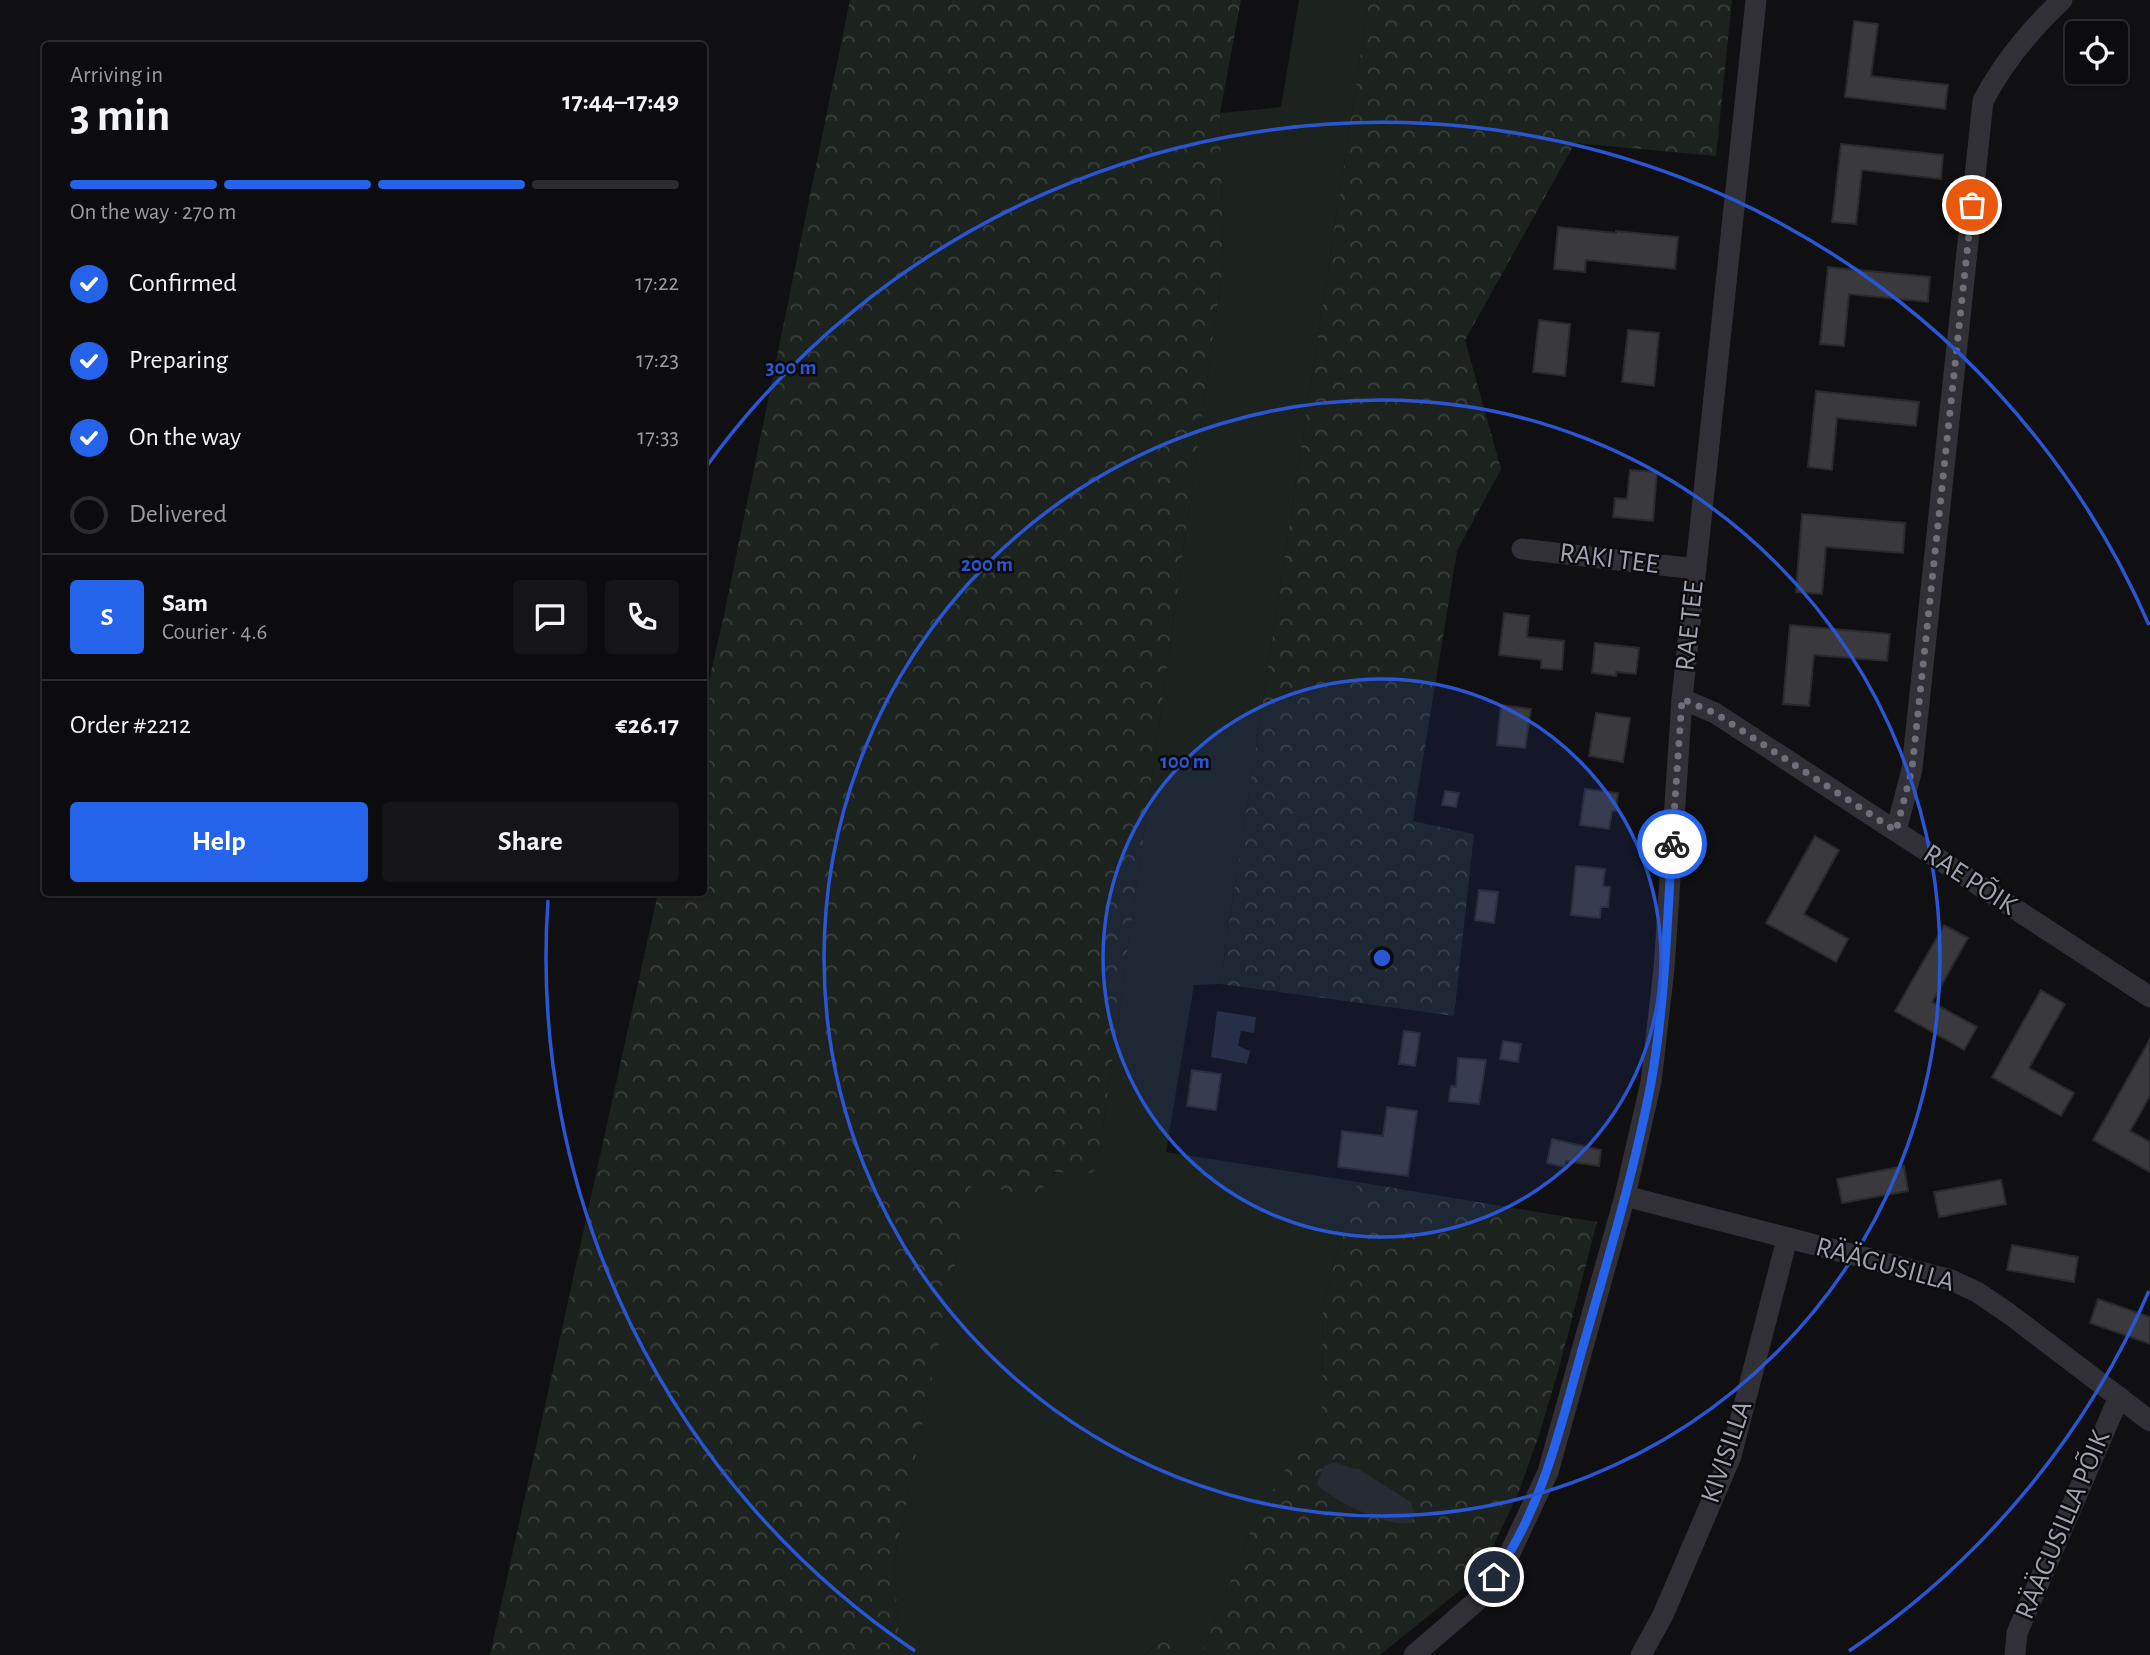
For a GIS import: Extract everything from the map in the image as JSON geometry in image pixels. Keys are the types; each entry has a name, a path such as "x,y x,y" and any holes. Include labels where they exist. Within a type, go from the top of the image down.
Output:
{"street":[{"name":"RAE TEE","path":"1414,1655 1479,1599 1509,1555 1548,1472 1625,1196 1651,1082 1663,982 1682,699 1756,0"},
{"path":"1896,831 1912,769 1983,101 2035,25 2062,0"},
{"name":"RAKI TEE","path":"1522,549 1696,569"},
{"name":"RAE PÕIK","path":"1682,699 1715,713 2150,997"},
{"name":"RÄÄGUSILLA","path":"1625,1196 1951,1280 1977,1292 2150,1421"},
{"name":"KIVISILLA","path":"1641,1655 1663,1615 1731,1456 1787,1239"},
{"name":"RÄÄGUSILLA PÕIK","path":"2014,1655 2017,1633 2119,1397"}],"green space":[{"path":"850,0 1241,0 1220,113 1223,265 1099,1156 1093,1173 1054,1172 1036,1197 1005,1192 974,1172 894,1563 900,1655 490,1655 657,896 707,896 707,689"},
{"path":"1299,0 1369,0 1220,984 1194,985 1166,1152 1358,1182 1323,1303 1322,1409 1255,1520 1201,1655 1185,1655 1163,1639 1144,1655 900,1655 894,1563 974,1171 1005,1192 1099,1156 1223,265 1220,113 1281,107"},
{"path":"1369,0 1732,0 1716,156 1575,143 1465,340 1501,469 1457,551 1413,821 1474,834 1454,1016 1220,984"},
{"path":"1358,1182 1597,1222 1539,1435 1518,1494 1479,1575 1380,1655 1201,1655 1255,1520 1322,1409 1323,1303"},
{"path":"1163,1639 1185,1655 1144,1655"}],"shaded area":[{"path":"1217,1011 1256,1017 1254,1033 1241,1031 1238,1046 1250,1051 1247,1064 1211,1057"},
{"path":"1335,1462 1363,1472 1411,1502 1415,1515 1412,1522 1391,1522 1377,1518 1324,1491 1317,1484 1324,1466"}],"building":[{"path":"1854,21 1878,24 1871,76 1948,85 1945,109 1845,97"},
{"path":"1841,144 1943,155 1941,179 1862,170 1856,224 1832,222"},
{"path":"1558,227 1678,237 1675,269 1586,260 1585,272 1554,269"},
{"path":"1828,267 1930,277 1928,302 1849,294 1844,346 1820,344"},
{"path":"1539,320 1570,324 1565,376 1533,372"},
{"path":"1628,330 1659,333 1654,386 1622,382"},
{"path":"1816,391 1919,402 1916,426 1837,418 1832,470 1808,467"},
{"path":"1630,470 1657,472 1653,521 1613,517 1615,498 1627,499"},
{"path":"1802,514 1905,523 1903,553 1826,547 1822,594 1796,592"},
{"path":"1504,613 1529,616 1527,637 1564,641 1562,670 1541,668 1541,660 1499,655"},
{"path":"1790,625 1890,634 1887,661 1814,655 1809,706 1783,704"},
{"path":"1595,643 1639,648 1636,674 1616,672 1616,676 1592,673"},
{"path":"1501,705 1531,709 1525,748 1497,745"},
{"path":"1596,713 1630,718 1623,762 1589,756"},
{"path":"1585,789 1618,793 1616,811 1612,811 1609,829 1580,825"},
{"path":"1445,791 1459,793 1456,807 1442,805"},
{"path":"1815,836 1839,850 1804,914 1848,939 1836,962 1766,923"},
{"path":"1576,866 1605,869 1603,886 1610,887 1608,907 1601,907 1600,918 1571,915"},
{"path":"1479,890 1498,892 1494,923 1475,920"},
{"path":"1944,925 1968,938 1932,1002 1977,1027 1964,1050 1895,1011"},
{"path":"2041,990 2065,1004 2029,1068 2074,1093 2061,1116 1992,1077"},
{"path":"1404,1031 1420,1033 1415,1066 1399,1064"},
{"path":"2150,1039 2150,1096 2130,1131 2150,1142 2150,1172 2093,1140"},
{"path":"1503,1041 1521,1044 1518,1062 1500,1059"},
{"path":"1458,1058 1486,1060 1479,1104 1449,1101 1451,1086 1456,1087"},
{"path":"1192,1070 1221,1074 1216,1110 1187,1106"},
{"path":"1387,1107 1417,1111 1408,1176 1338,1167 1342,1131 1383,1136"},
{"path":"1552,1139 1601,1150 1599,1166 1566,1161 1565,1167 1547,1163"},
{"path":"1904,1166 1908,1191 1842,1203 1837,1179"},
{"path":"2001,1180 2006,1204 1939,1217 1934,1192"},
{"path":"2012,1245 2078,1257 2074,1282 2007,1270"},
{"path":"2098,1299 2150,1317 2150,1344 2090,1323"}],"way so far":[{"path":"1672,844 1682,699 1715,713 1896,831 1912,769 1972,205"}],"route":[{"path":"1494,1577 1509,1555 1548,1472 1625,1196 1651,1082 1664,969 1672,844"}]}
